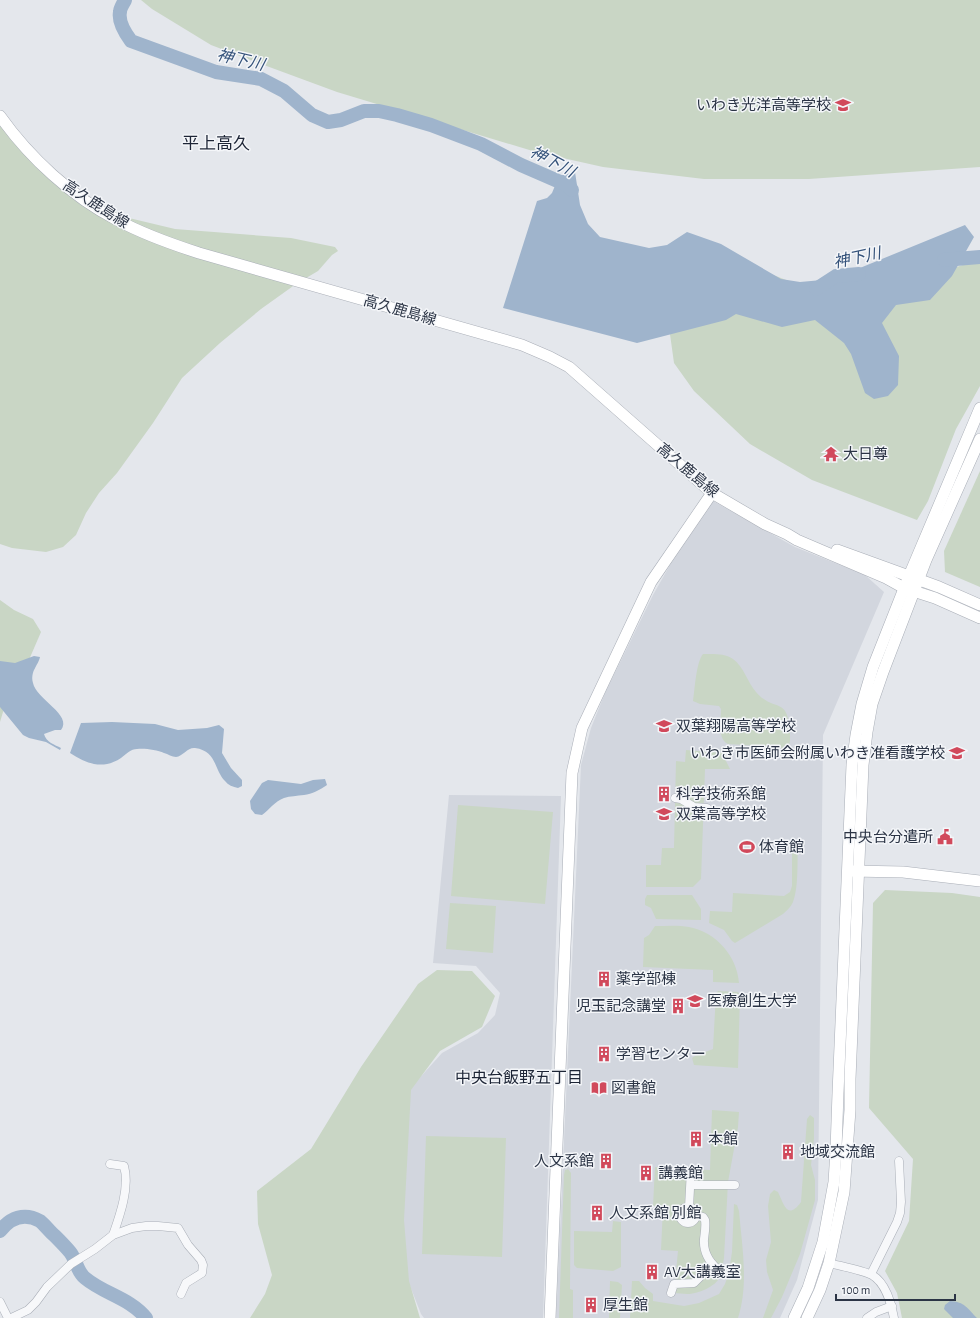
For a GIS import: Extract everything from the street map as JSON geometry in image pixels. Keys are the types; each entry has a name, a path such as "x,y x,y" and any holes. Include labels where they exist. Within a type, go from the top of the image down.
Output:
{"street":[{"name":"高久鹿島線","path":"0,116 30,153 59,180 88,202 116,220 162,241 199,253 522,345 563,363 569,366 712,493 765,524 788,534 797,540 886,578 909,590 935,598 980,618"},
{"path":"807,1318 820,1290 829,1263 844,1192 850,1110 853,871 852,765 856,735 862,704 872,667 909,590 980,408"},
{"path":"914,578 926,560 980,438"},
{"path":"550,1318 572,773 582,728 651,582 712,493"},
{"name":"高久鹿島線","path":"788,534 798,535 939,587 980,605"},
{"path":"675,798 681,799 694,807 707,808"},
{"path":"853,871 903,872 980,881"},
{"path":"794,1318 808,1288 823,1242 834,1182 853,871"},
{"path":"870,1274 897,1222 900,1213 901,1196 899,1161"},
{"path":"110,1164 124,1166 127,1182 121,1214 113,1235"},
{"path":"689,1207 691,1170"},
{"path":"691,1185 735,1185"},
{"path":"689,1207 694,1209 696,1218 688,1223 683,1221 681,1216 682,1210 689,1207"},
{"path":"696,1215 703,1217 705,1220 704,1245 706,1254 712,1264 722,1273"},
{"path":"11,1318 28,1310 36,1302 47,1286 74,1262 95,1249 113,1235 132,1228 146,1226 178,1228 188,1245 201,1260 203,1265 202,1273 186,1283 181,1294"},
{"path":"829,1263 870,1274 882,1284 892,1306 894,1318"},
{"path":"671,1293 674,1284 694,1283 712,1264"},
{"path":"0,1302 8,1318"},
{"path":"867,1318 876,1312 892,1306"}],"shaded area":[{"name":"医療創生大学","path":"713,501 795,547 865,575 884,592 823,735 818,1200 797,1280 780,1318 556,1318 581,765 591,728 605,693 653,595 670,565"},
{"path":"449,795 561,796 543,1318 424,1318 421,1314 405,1273 403,1238 407,1092 442,1053 478,1033 495,1015 500,993 476,966 433,963"}],"green space":[{"path":"141,0 980,0 980,167 809,179 704,179 603,167 536,152 337,92 211,45 152,9"},
{"path":"0,112 27,146 91,200 129,218 175,229 291,238 335,247 338,251 332,255 318,271 296,284 261,309 220,343 182,378 153,423 117,473 99,493 86,513 76,535 63,547 46,552 12,548 0,544"},
{"path":"980,259 980,386 956,429 928,501 917,520 812,480 750,444 694,391 674,363 669,327 756,268 819,293 951,269"},
{"path":"980,471 980,587 945,572 944,551"},
{"path":"0,600 14,610 33,619 41,632 22,676 3,712 0,722"},
{"path":"703,654 722,655 733,659 740,666 756,692 769,702 783,709 787,714 790,734 790,743 786,749 784,750 778,747 728,744 725,742 721,734 721,709 719,706 700,704 693,701 697,669"},
{"path":"686,750 722,753 730,769 705,769 701,879 693,887 646,887 646,865 661,865 662,848 674,848 676,761 685,762"},
{"path":"458,805 553,812 545,904 451,896"},
{"path":"792,842 798,842 797,881 793,902 783,914 735,943 724,930 709,923 710,911 732,912 733,893 784,896 790,892 792,886"},
{"path":"885,890 952,893 980,897 980,1318 902,1318 897,1293 885,1271 909,1221 913,1159 869,1108 873,903"},
{"path":"647,895 692,895 701,909 701,920 656,919 651,908 645,905"},
{"path":"450,903 496,906 493,953 446,949"},
{"path":"655,926 685,926 708,934 723,947 729,955 734,964 739,983 713,982 713,970 643,967 644,938 649,935"},
{"path":"437,970 472,971 495,996 482,1027 440,1051 411,1090 404,1220 409,1281 420,1318 250,1318 265,1294 272,1275 258,1224 257,1191 311,1149 361,1067 418,984"},
{"path":"718,991 738,992 740,995 738,1068 694,1065 692,1058 713,1049 716,993"},
{"path":"712,1110 739,1112 738,1127 728,1182 722,1270 718,1281 706,1289 691,1294 674,1293 678,1251 661,1250 663,1207 653,1206 655,1167 710,1170"},
{"path":"810,1115 814,1118 814,1139 811,1165 815,1180 815,1200 800,1254 782,1297 771,1318 763,1318 773,1290 767,1272 766,1260 771,1242 768,1206 770,1194 774,1190 778,1192 786,1209 789,1210 796,1208 801,1202 807,1119"},
{"path":"426,1136 506,1138 502,1257 422,1254"},
{"path":"568,1169 571,1173 570,1289 573,1290 573,1318 559,1318 564,1175 565,1170"},
{"path":"734,1204 737,1205 739,1211 744,1265 743,1292 738,1318 630,1318 632,1281 639,1281 653,1294 653,1301 684,1306 699,1303 719,1294 725,1284 729,1272 732,1252"},
{"path":"613,1221 621,1222 621,1267 613,1271 577,1268 574,1265 574,1231 612,1232"},
{"path":"610,1281 618,1282 622,1285 620,1318 609,1318"}],"water":[{"path":"575,172 580,205 588,224 600,237 649,248 667,245 687,232 721,244 781,279 800,282 833,279 965,225 974,237 952,276 930,300 896,305 882,323 899,356 898,385 888,396 874,399 865,393 851,354 844,343 815,320 782,327 736,314 726,320 637,343 503,308 537,201 547,198 552,193 559,176"},
{"path":"34,656 40,657 33,672 33,683 40,695 58,713 63,724 61,730 55,730 44,734 49,741 61,748 60,750 46,742 23,735 0,707 0,661 15,663"},
{"path":"112,722 155,724 178,730 207,728 219,725 224,729 222,753 231,768 242,780 242,786 238,788 228,784 221,777 211,757 202,750 195,748 192,748 176,757 154,750 135,749 114,762 101,765 89,763 70,753 81,723"},
{"path":"325,779 327,785 322,789 310,794 281,799 262,815 255,814 251,809 250,801 262,783 268,780 301,784 313,780"},
{"path":"950,1301 962,1304 977,1318 953,1318 944,1309 945,1305"}],"waterway":[{"name":"神下川","path":"125,0 120,9 120,20 124,31 131,41 216,72 261,79 284,91 312,115 328,122 341,120 364,111 379,111 431,125 481,144 521,165 567,185 572,190"},
{"name":"神下川","path":"944,260 980,257"},
{"name":"神下川","path":"816,289 836,276 859,274"},
{"path":"0,1231 8,1223 18,1218 28,1217 40,1221 70,1252 80,1272 85,1278 125,1301 140,1311 146,1318"}],"place":[{"name":"いわき光洋高等学校","path":"843,105"},
{"name":"大日尊","path":"831,454"},
{"name":"双葉翔陽高等学校","path":"664,726"},
{"name":"いわき市医師会附属いわき准看護学校","path":"957,753"},
{"name":"科学技術系館","path":"664,794"},
{"name":"双葉高等学校","path":"664,814"},
{"name":"中央台分遣所","path":"945,837"},
{"name":"体育館","path":"747,847"},
{"name":"薬学部棟","path":"604,979"},
{"name":"医療創生大学","path":"695,1001"},
{"name":"児玉記念講堂","path":"678,1006"},
{"name":"学習センター","path":"604,1054"},
{"name":"図書館","path":"599,1088"},
{"name":"本館","path":"696,1139"},
{"name":"地域交流館","path":"788,1152"},
{"name":"人文系館","path":"606,1161"},
{"name":"講義館","path":"646,1173"},
{"name":"人文系館 別館","path":"597,1213"},
{"name":"AV大講義室","path":"652,1272"},
{"name":"厚生館","path":"591,1305"}],"district":[{"name":"平上高久","path":"216,143"},
{"name":"中央台飯野五丁目","path":"519,1077"}]}
